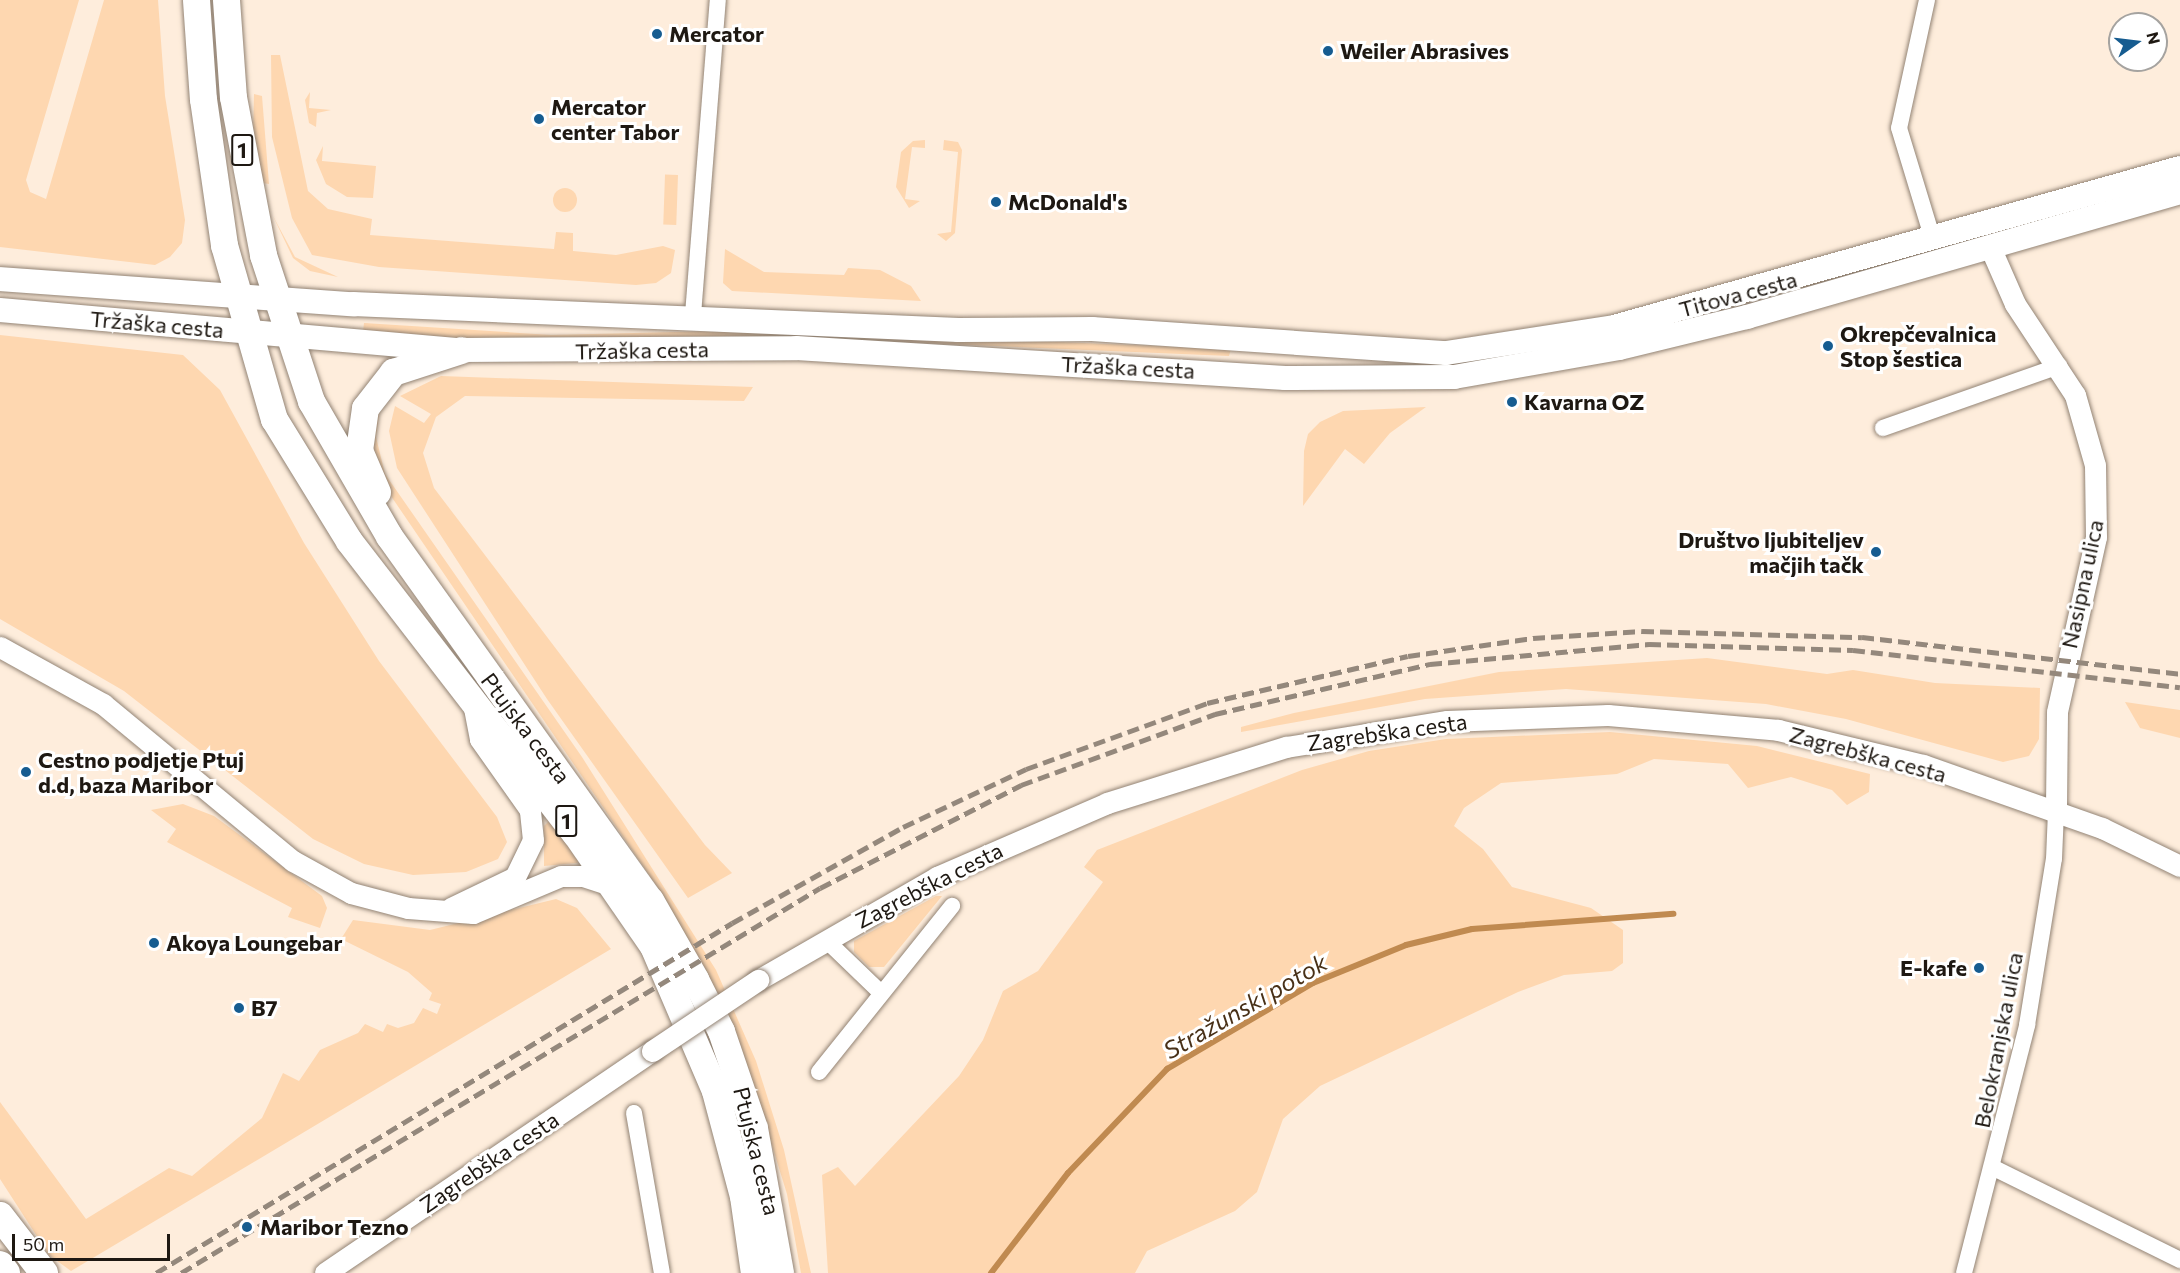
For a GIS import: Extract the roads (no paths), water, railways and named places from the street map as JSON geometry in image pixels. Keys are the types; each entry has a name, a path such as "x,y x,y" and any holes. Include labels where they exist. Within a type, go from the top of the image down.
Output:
{"highway":[{"path":"0,1216 44,1273"},
{"path":"0,1265 6,1273"}],"main road":[{"name":"1","path":"196,0 203,99 235,294 247,332"},
{"name":"1","path":"226,0 233,97 274,297"},
{"name":"Titova cesta","path":"1284,345 1446,352 1503,347 1614,327 1933,240 2180,168"},
{"name":"Titova cesta","path":"1285,378 1377,381 1516,368 1747,317 2180,192"},
{"name":"Tržaška cesta","path":"0,279 274,297 693,315 958,330 1092,329 1284,345"},
{"name":"Ptujska cesta","path":"274,297 321,423 389,536 650,900 695,979 721,1031 754,1128 780,1273"},
{"name":"Tržaška cesta","path":"0,310 461,350 796,348 1285,378"},
{"name":"Ptujska cesta","path":"247,332 268,402 299,466 474,707 614,886 676,989 715,1091 743,1196 754,1273"},
{"path":"389,536 385,511 359,450 365,408 393,372 461,350"}],"street":[{"name":"Tržaška cesta","path":"693,315 718,0"},
{"path":"1927,0 1899,128 1933,240"},
{"name":"Nasipna ulica","path":"1990,247 2015,304 2059,366 2085,416 2098,500 2096,537 2060,686 2056,811"},
{"path":"1883,428 2059,366"},
{"path":"0,647 103,704 293,861 351,893 408,908 451,908 473,913 495,907 561,876 584,876 614,886"},
{"name":"Ptujska cesta","path":"451,908 515,877 533,840 530,810 480,739 474,707"},
{"name":"Zagrebška cesta","path":"325,1273 758,980 937,877 1107,803 1286,747 1447,721 1608,715 1778,730 1923,765 2056,811"},
{"path":"2056,811 2180,866"},
{"name":"Belokranjska ulica","path":"1964,1273 1994,1168 2027,1025 2054,860 2056,811"},
{"path":"819,1072 880,992 952,906"},
{"path":"826,940 880,992"},
{"path":"634,1113 662,1273"},
{"path":"1994,1168 2180,1260"}],"waterway":[{"name":"Stražunski potok","path":"991,1273 1068,1173 1167,1069 1313,983 1406,945 1472,929 1673,914"}],"railway":[{"path":"156,1273 732,923 903,827 1026,769 1207,703 1408,656 1533,638 1642,631 1862,637 2180,674"},
{"path":"181,1273 820,888 1021,785 1215,714 1430,664 1649,644 1853,650 2180,687"}],"place":[{"name":"Mercator","path":"657,34"},
{"name":"Weiler Abrasives","path":"1328,51"},
{"name":"Mercator center Tabor","path":"539,119"},
{"name":"McDonald's","path":"996,202"},
{"name":"Okrepčevalnica Stop šestica","path":"1828,346"},
{"name":"Kavarna OZ","path":"1512,402"},
{"name":"Društvo ljubiteljev mačjih tačk","path":"1876,552"},
{"name":"Cestno podjetje Ptuj d.d, baza Maribor","path":"26,772"},
{"name":"Akoya Loungebar","path":"154,943"},
{"name":"E-kafe","path":"1979,968"},
{"name":"B7","path":"239,1008"},
{"name":"Maribor Tezno","path":"247,1227"}]}
